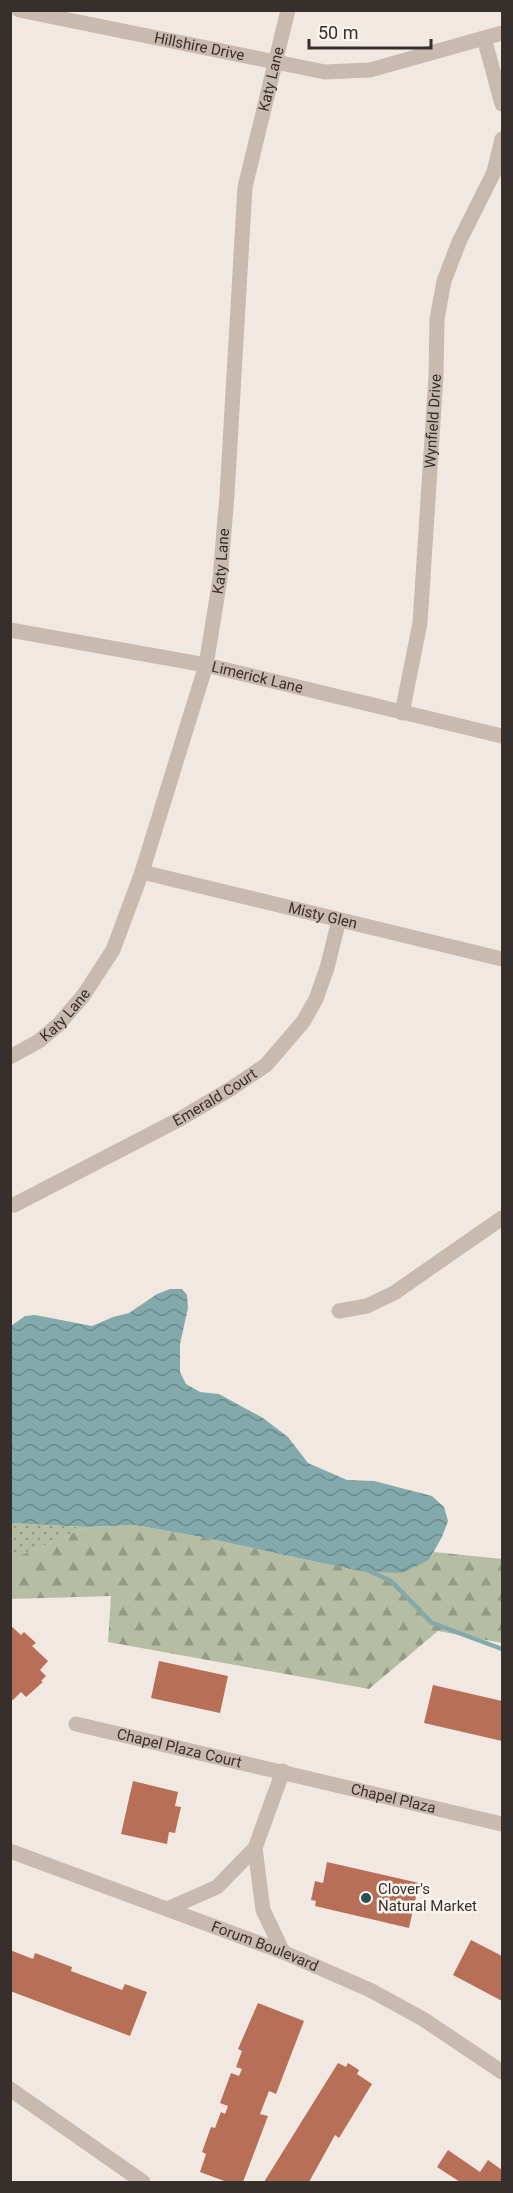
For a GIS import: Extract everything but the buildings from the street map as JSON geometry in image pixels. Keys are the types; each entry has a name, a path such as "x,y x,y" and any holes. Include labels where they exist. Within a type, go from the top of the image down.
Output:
{"street":[{"name":"Hillshire Drive","path":"19,10 76,17 325,72 370,70 502,33"},
{"name":"Katy Lane","path":"10,1057 39,1041 58,1025 83,996 113,950 142,872 206,665 220,579 226,506 244,187 288,10"},
{"path":"484,38 502,104"},
{"name":"Wynfield Drive","path":"402,713 420,623 436,376 437,319 444,281 459,242 494,172 502,139"},
{"name":"Limerick Lane","path":"10,630 206,665 502,736"},
{"name":"Misty Glen","path":"142,872 502,959"},
{"name":"Emerald Court","path":"14,1205 180,1119 266,1065 303,1022 316,999 327,968 339,920"},
{"path":"339,1311 367,1306 394,1293 502,1218"},
{"name":"Chapel Plaza Court","path":"76,1724 283,1772"},
{"path":"167,1909 217,1887 255,1848 283,1772"},
{"name":"Chapel Plaza","path":"283,1772 502,1824"},
{"path":"255,1848 263,1910 283,1952"},
{"name":"Forum Boulevard","path":"10,1851 283,1952 370,1990 423,2019 502,2072"},
{"path":"10,2089 143,2182"}],"green space":[{"path":"11,1523 87,1527 11,1560"},
{"path":"135,1525 359,1571 429,1560 434,1552 502,1559 502,1643 438,1631 369,1689 108,1642 111,1596 11,1599 10,1560 87,1527"}],"water":[{"path":"170,1289 182,1289 187,1295 188,1308 180,1344 180,1372 186,1384 200,1392 219,1394 263,1418 288,1437 308,1463 347,1480 374,1481 432,1496 444,1507 448,1521 429,1560 402,1573 359,1571 135,1525 87,1527 11,1523 11,1326 25,1316 35,1315 92,1326 129,1313 157,1294"}],"waterway":[{"path":"365,1569 391,1581 432,1623 502,1649"}],"place":[{"name":"Clover's Natural Market","path":"366,1898"}]}
